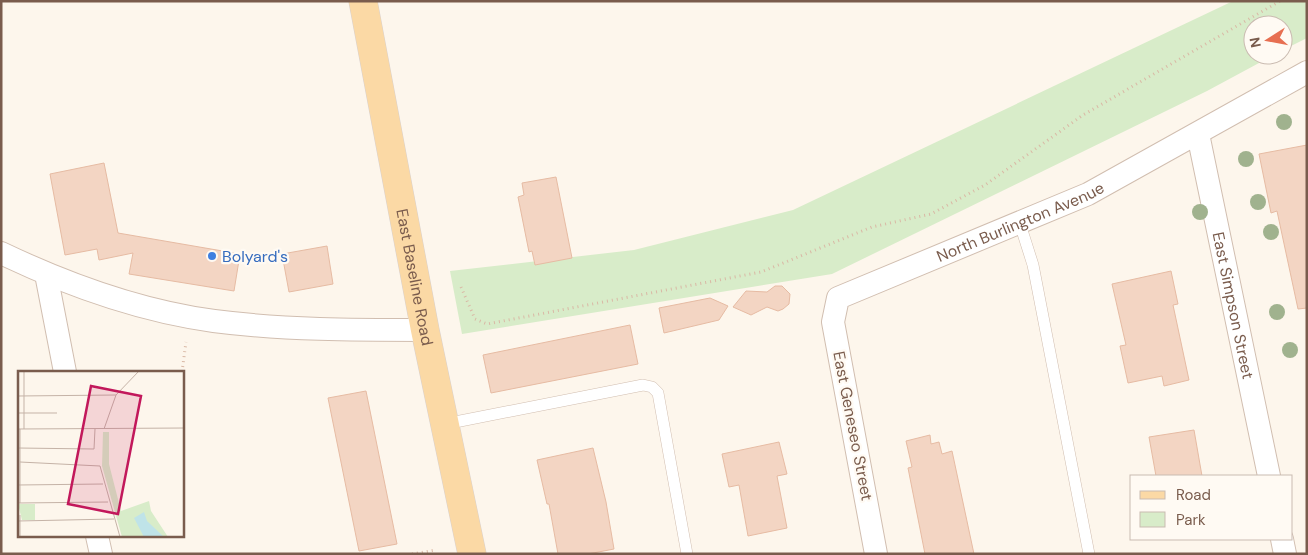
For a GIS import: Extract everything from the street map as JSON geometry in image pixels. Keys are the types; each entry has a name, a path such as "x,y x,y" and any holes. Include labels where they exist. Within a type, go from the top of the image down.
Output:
{"main road":[{"name":"East Baseline Road","path":"363,1 426,330 472,554"}],"street":[{"name":"North Burlington Avenue","path":"838,298 1020,224 1088,194 1307,72"},
{"name":"East Simpson Street","path":"1198,134 1269,475"},
{"path":"1,253 46,274 150,308 213,321 314,330 426,330"},
{"path":"46,274 65,371"},
{"name":"East Geneseo Street","path":"838,298 833,322 876,554"},
{"path":"97,538 101,554"},
{"path":"1282,540 1285,554"}],"lane":[{"path":"1020,224 1033,265 1088,554"},
{"path":"445,424 643,385 652,387 658,393 687,554"}],"path":[{"path":"461,287 474,319 487,324 761,272 872,227 931,214 985,185 1083,115 1280,1"},
{"path":"182,371 186,342"},
{"path":"412,554 436,550"}],"green space":[{"path":"1233,1 1307,1 1307,38 1293,45 1293,15 1243,15 1243,65 1255,65 1207,91 832,274 462,334 450,271 634,250 793,210"}],"building":[{"path":"1307,145 1307,308 1298,309 1277,211 1271,213 1259,154"},
{"path":"104,163 118,233 240,254 234,291 129,274 133,253 99,260 97,249 65,255 50,174"},
{"path":"556,177 572,258 535,265 532,251 529,252 518,197 524,195 522,183"},
{"path":"327,246 333,284 289,292 282,254"},
{"path":"1171,271 1178,304 1173,305 1189,380 1164,386 1162,376 1128,383 1120,346 1126,345 1112,284"},
{"path":"775,286 782,286 790,294 789,304 783,309 778,311 767,307 751,315 733,307 746,291 767,292"},
{"path":"710,298 728,306 719,320 664,333 659,308"},
{"path":"630,325 638,364 491,393 483,355"},
{"path":"366,391 397,544 359,551 328,398"},
{"path":"1194,430 1202,475 1156,475 1149,437"},
{"path":"930,435 931,444 939,442 942,454 952,451 974,554 925,554 908,468 912,467 906,441"},
{"path":"779,442 787,474 777,476 787,528 748,536 739,485 729,487 722,454"},
{"path":"593,448 606,502 614,549 588,554 558,554 549,504 547,504 537,460"}],"place":[{"name":"Bolyard's","path":"212,256"}]}
